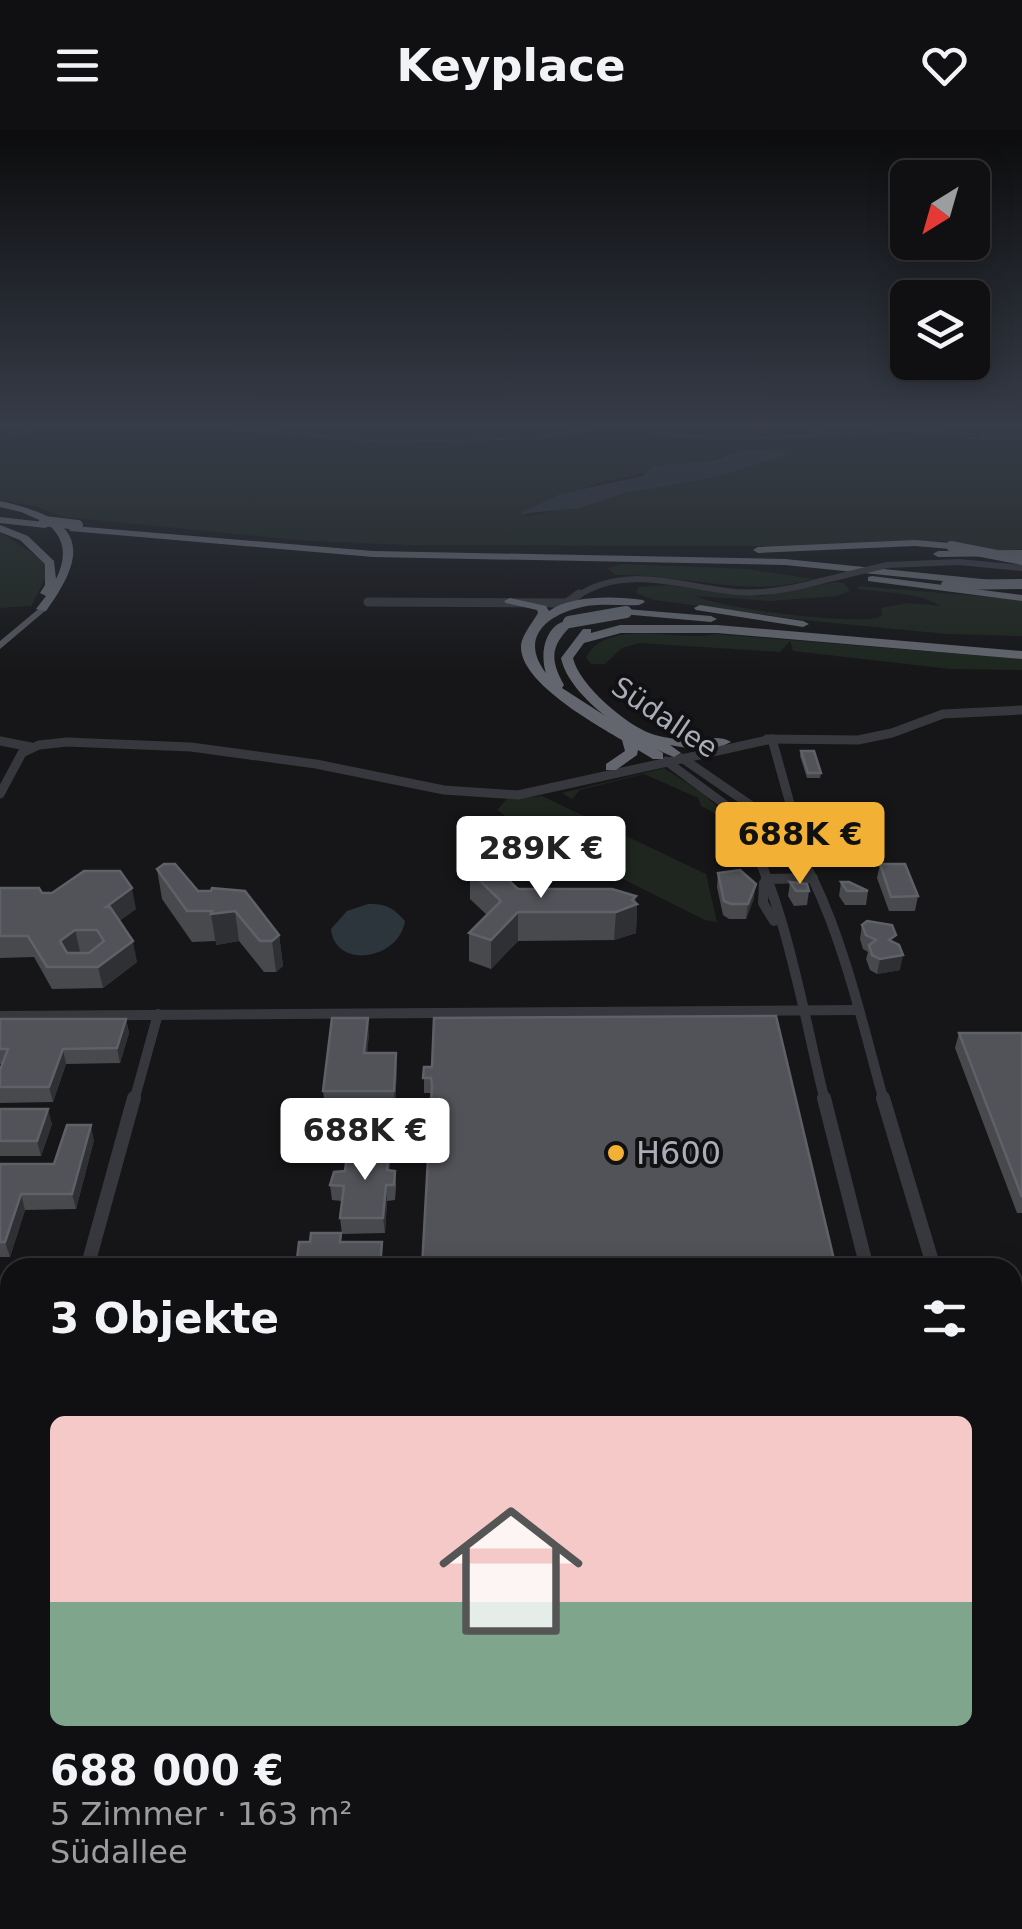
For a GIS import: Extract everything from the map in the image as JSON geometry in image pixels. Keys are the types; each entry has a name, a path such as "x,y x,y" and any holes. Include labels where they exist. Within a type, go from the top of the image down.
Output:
{"highway":[{"path":"12,507 41,514 66,534 68,569 38,609"},
{"path":"0,518 374,554 667,558 856,567 1022,584"},
{"path":"76,527 338,547 818,558 1022,584"},
{"path":"0,528 24,538 50,562 51,585 38,609"},
{"path":"577,553 914,543 951,546 1022,562"},
{"path":"693,550 1022,562"},
{"path":"667,558 946,585 1022,584"},
{"path":"872,579 1022,598"},
{"path":"581,640 590,626 590,594"},
{"path":"538,624 590,594 625,607 1022,648"},
{"path":"510,601 542,608 544,614 538,624"},
{"path":"568,698 554,680 546,652 555,633 569,622 625,607"},
{"path":"562,608 582,612 590,619"},
{"name":"Südallee","path":"538,624 528,656 540,675 628,737 670,757"},
{"path":"581,640 620,629 717,628 959,649 1022,648"},
{"name":"Südallee","path":"581,640 566,661 572,679 670,757"},
{"path":"648,736 722,746"},
{"path":"611,767 632,752 628,737"}],"main road":[{"path":"0,646 38,609"}],"street":[{"path":"378,588 368,602 510,601 562,608 639,578 753,593 784,591 886,565 1022,562"},
{"path":"0,741 31,747 56,742 149,742 294,760 470,794 515,796 722,746 772,739 858,740 892,733 943,714 1022,710"},
{"name":"Südallee","path":"772,739 855,1010"},
{"path":"714,795 729,789 707,764 722,746"},
{"path":"0,794 20,755 31,747"},
{"path":"414,782 516,790 670,757"},
{"name":"Südallee","path":"670,757 729,789 775,822 808,865"},
{"name":"Südallee","path":"670,757 746,827 768,888 766,912 780,928 865,1258"},
{"path":"746,827 775,822"},
{"path":"768,888 813,878"},
{"path":"0,1016 855,1010 931,1258"},
{"path":"90,1258 158,1014"}],"shaded area":[{"path":"37,507 539,507 525,516 571,507 1022,507 1022,549 1002,551 944,541 776,546 310,541 64,517"},
{"path":"533,507 583,507 580,508 519,514"},
{"path":"0,532 45,562 46,577 31,606 0,608"},
{"path":"622,564 748,569 813,579 764,587 739,586 615,575 608,568"},
{"path":"844,583 850,591 837,596 770,601 696,596 757,610 862,619 877,618 882,615 881,608 908,603 941,606 910,595 857,589 859,586 1002,598 1022,601 1022,636 946,634 803,620 654,600 636,593 638,587 668,585 762,596"},
{"path":"627,634 715,634 1022,659 1022,670 950,669 793,651 790,641 780,652 639,643 622,648 605,664 591,664 586,658 596,645"},
{"path":"664,768 701,792 733,821 731,824 723,827 720,816 701,806 698,798 644,774 580,790 572,799 562,793"},
{"path":"542,796 706,874 717,922 705,920 525,830 497,810 507,799"},
{"path":"368,904 397,913 405,921 400,934 380,951 367,955 343,951 331,929 347,911"}],"building":[{"path":"801,751 814,751 821,773 808,773"},
{"path":"175,864 198,891 245,891 279,935 272,941 260,941 235,911 187,911 157,869"},
{"path":"491,864 518,889 612,889 636,896 632,900 637,904 616,912 518,912 491,940 469,933 501,901 470,871"},
{"path":"880,864 905,864 918,896 891,897"},
{"path":"740,870 756,884 748,904 731,904 724,901 718,873"},
{"path":"84,871 120,871 132,888 106,907 110,907 133,941 98,967 47,967 28,936 0,936 0,888 39,888 42,893 52,893","holes":["75,930 97,930 104,941 89,953 67,953 60,941"]},
{"path":"790,882 807,884 809,891 796,891"},
{"path":"841,882 849,882 868,891 847,891"},
{"path":"867,921 892,925 896,935 889,940 899,945 903,955 880,959 872,955 869,945 876,940 866,935 862,925"},
{"name":"H600","path":"776,1016 834,1258 423,1258 432,1085 431,1078 423,1078 424,1067 432,1067 434,1018"},
{"path":"332,1018 368,1018 364,1053 396,1053 394,1091 323,1091"},
{"path":"0,1019 126,1019 117,1048 63,1049 49,1087 0,1087 0,1070 8,1049 0,1049"},
{"path":"959,1033 1022,1033 1022,1197"},
{"path":"0,1109 48,1109 37,1141 0,1141"},
{"path":"67,1125 91,1125 72,1194 21,1194 5,1242 0,1242 0,1164 54,1164"},
{"path":"389,1147 387,1170 395,1171 394,1185 386,1185 383,1218 340,1218 344,1186 330,1185 334,1172 345,1171 348,1148"},
{"path":"311,1233 341,1233 340,1242 382,1242 381,1258 297,1258 299,1242 310,1242"}],"place":[{"name":"H600","path":"616,1153"}]}
